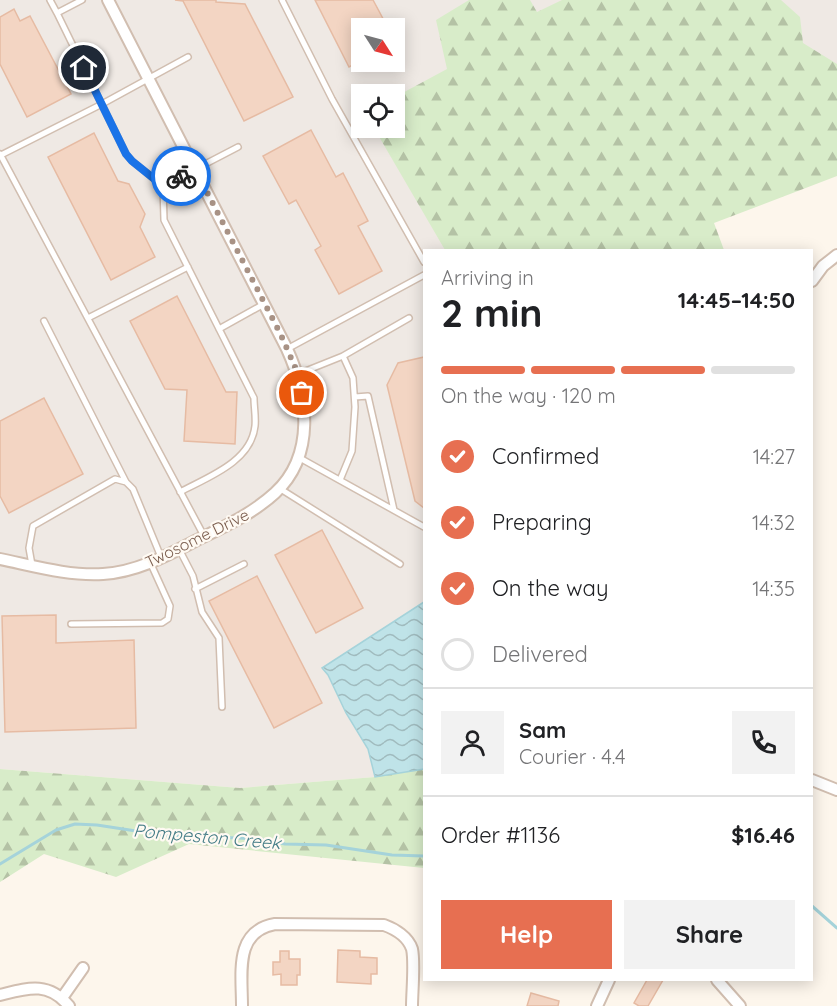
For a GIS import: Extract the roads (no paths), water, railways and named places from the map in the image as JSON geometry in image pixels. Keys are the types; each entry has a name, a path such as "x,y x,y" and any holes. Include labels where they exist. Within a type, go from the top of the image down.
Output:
{"street":[{"name":"Twosome Drive","path":"0,559 65,572 105,574 124,571 150,562 248,514 279,488 288,478 298,457 305,430 298,374 287,349 108,0"},
{"path":"813,280 823,266 837,255"},
{"path":"813,780 837,790"},
{"path":"242,1006 243,954 253,932 262,926 286,924 384,925 395,930 405,938 412,949 412,1006"},
{"path":"0,995 36,988 51,991 65,1002 83,968"},
{"path":"597,1006 609,981"},
{"path":"718,981 740,1006"}],"lane":[{"path":"50,0 126,154 163,186 164,220 254,398 255,427 250,443 241,455 229,465 180,492"},
{"path":"57,13 82,0"},
{"path":"282,0 332,99 423,260"},
{"path":"188,57 1,155 204,537"},
{"path":"163,186 238,147"},
{"path":"88,318 188,267"},
{"path":"287,349 423,276"},
{"path":"219,329 264,304"},
{"path":"298,374 343,356 409,318"},
{"path":"44,321 126,482 133,489 161,557"},
{"path":"340,480 352,451 355,397 353,378 343,356"},
{"path":"355,397 368,396 394,510"},
{"path":"298,457 423,526"},
{"path":"32,566 29,548 33,526 115,479 126,482"},
{"path":"279,488 400,564"},
{"path":"179,549 193,576 202,612 219,638 222,707"},
{"path":"71,624 162,623 168,619 170,606 150,562"},
{"path":"195,589 244,564"}],"water":[{"path":"423,603 423,769 375,777 368,749 322,668"}],"waterway":[{"name":"Pompeston Creek","path":"0,864 56,830 75,824 162,835 261,839 285,844 326,845 392,855 423,856"},
{"name":"Pompeston Creek","path":"813,907 837,928"}]}
